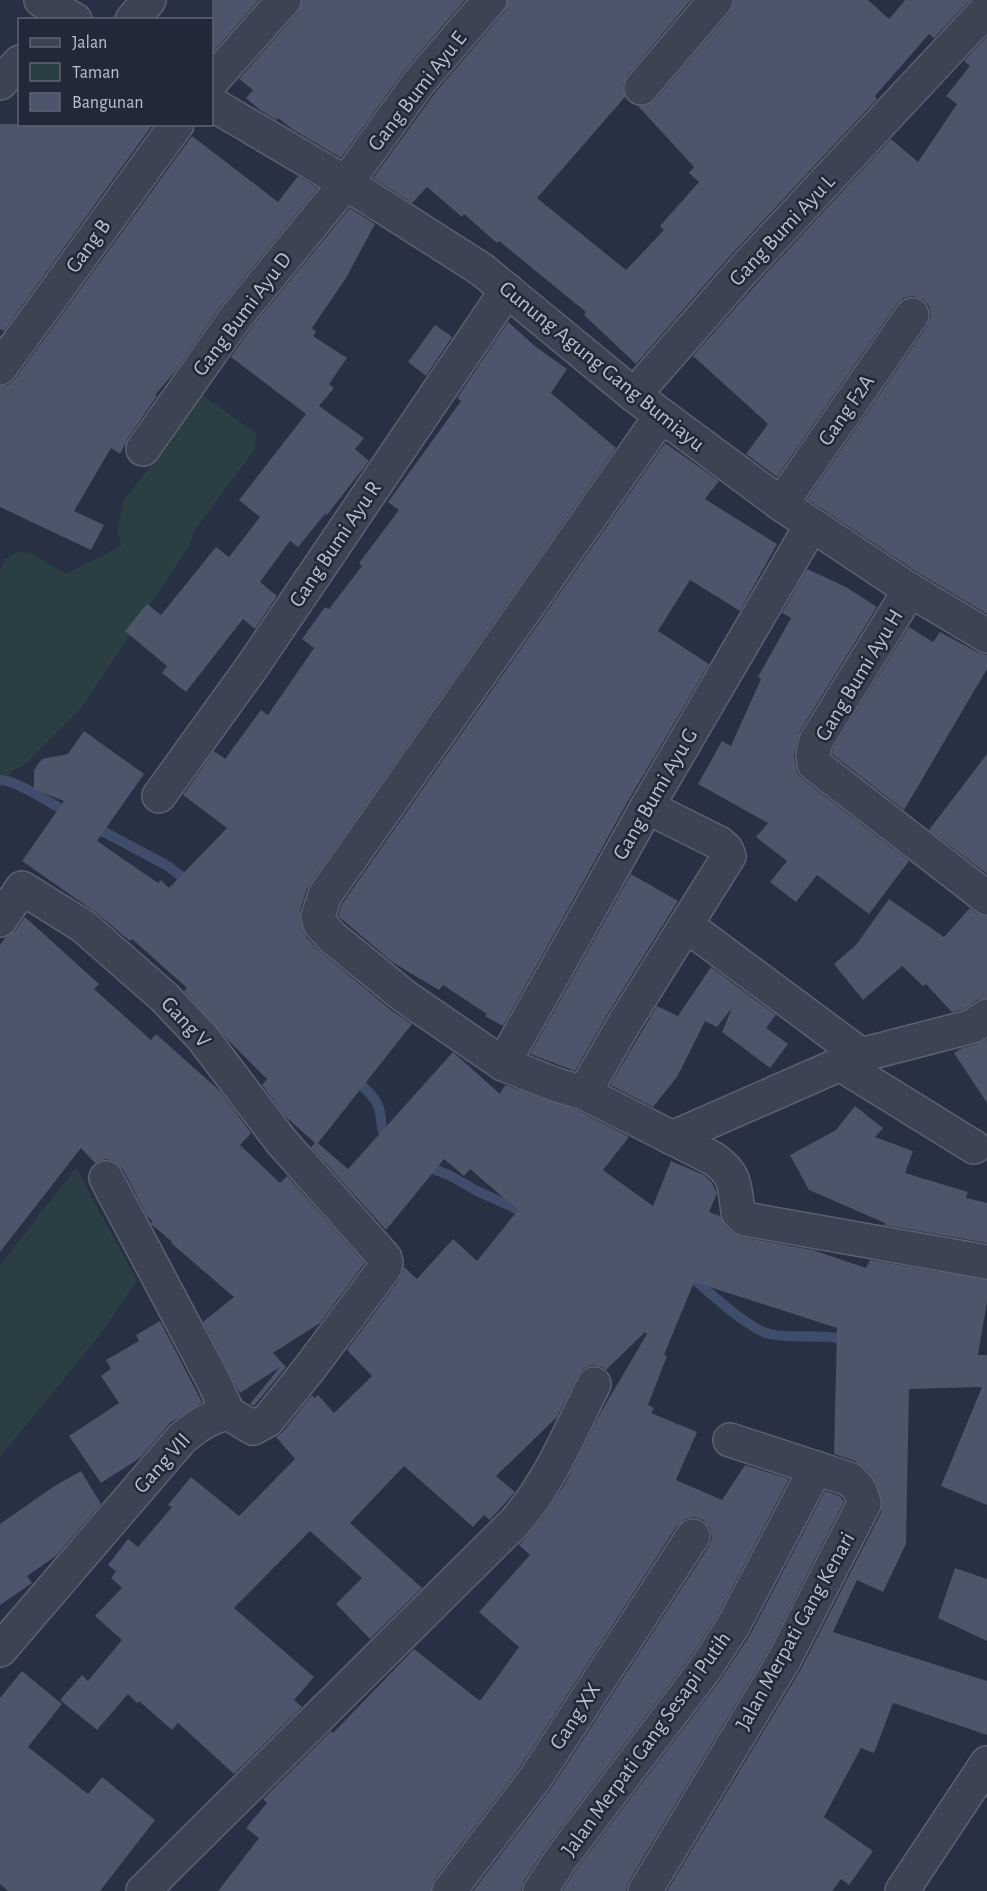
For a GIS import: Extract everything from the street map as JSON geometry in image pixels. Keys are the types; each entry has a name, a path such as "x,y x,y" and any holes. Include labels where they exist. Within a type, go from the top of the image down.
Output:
{"street":[{"path":"134,18 149,0"},
{"path":"213,80 284,0"},
{"name":"Gang Bumi Ayu E","path":"346,183 419,82 490,0"},
{"path":"641,88 716,0"},
{"name":"Gang Bumi Ayu L","path":"634,395 745,268 987,9"},
{"path":"0,83 18,64"},
{"name":"Gunung Agung Gang Bumiayu","path":"213,105 346,183 481,269 634,395 811,526 910,590 985,631"},
{"name":"Gang B","path":"0,368 176,126"},
{"name":"Gang Bumi Ayu D","path":"143,449 236,317 346,183"},
{"name":"Gang Bumi Ayu R","path":"159,795 254,664 507,290"},
{"name":"Gang F2A","path":"781,504 912,315"},
{"path":"661,416 325,895 318,916 320,924 333,938 404,996 503,1064 584,1093 714,1159 725,1167 733,1178 738,1212 746,1219 987,1262"},
{"name":"Gang Bumi Ayu G","path":"503,1064 647,807 811,526"},
{"name":"Gang Bumi Ayu H","path":"910,590 816,741 813,753 814,764 987,898"},
{"path":"584,1093 631,1012 722,871 729,856 718,843 647,807"},
{"name":"Gang V","path":"0,920 11,882 83,926 164,998 202,1037 281,1141 385,1258 384,1269 268,1420 253,1428 228,1413"},
{"path":"686,925 851,1060 974,1148"},
{"path":"672,1138 851,1060 973,1026 987,1016"},
{"path":"106,1178 228,1413"},
{"path":"143,1891 531,1504 594,1384"},
{"name":"Gang VII","path":"0,1650 182,1438 200,1423 214,1416 228,1413"},
{"name":"Jalan Merpati Gang Kenari","path":"645,1891 784,1660 864,1504 858,1486 849,1479 730,1440"},
{"name":"Jalan Merpati Gang Sesapi Putih","path":"540,1891 560,1860 705,1669 733,1626 816,1468"},
{"name":"Gang XX","path":"449,1891 534,1780 693,1536"},
{"path":"902,1891 987,1763"}],"green space":[{"path":"199,393 256,433 255,449 194,531 188,547 171,574 81,708 26,764 12,771 0,787 0,569 5,559 19,551 34,555 66,574 121,546 118,531 123,501 152,464 176,424"},
{"path":"76,1168 137,1281 96,1340 0,1457 0,1265"}],"building":[{"path":"212,0 259,0 213,52"},
{"path":"302,0 465,0 404,71 341,158 278,118 276,120 260,110 246,98 253,90 239,79 298,12"},
{"path":"508,0 691,0 627,76 623,85 625,97 537,198 626,270 664,230 660,226 699,182 689,173 694,167 638,106 648,105 655,100 730,12 734,0 868,0 889,19 905,0 970,0 934,38 929,34 875,96 877,99 731,255 636,364 584,315 586,312 499,241 497,243 464,214 462,217 427,187 412,203 373,178 434,94 504,12"},
{"path":"987,36 987,614 920,574 807,499 927,326 931,316 929,306 923,300 913,296 903,298 897,304 777,477 746,454 768,424 693,356 891,139 918,162 957,104 946,96 970,66 964,61"},
{"path":"0,124 152,126 4,331 0,329"},
{"path":"192,136 278,202 298,176 318,188 221,306 177,369 155,395 157,396 128,438 120,454 111,448 74,511 104,525 91,550 0,507 0,386 8,385 15,379"},
{"path":"350,208 375,224 346,278 312,328 316,332 313,336 347,358 329,384 334,388 319,406 364,438 355,449 369,461 327,515 325,514 298,547 290,541 260,582 277,596 255,629 243,619 186,692 162,673 167,666 125,631 147,604 161,615 216,547 229,557 260,517 239,500 306,414 231,357 251,328"},
{"path":"508,322 536,347 567,369 551,393 616,448 307,889 300,910 300,920 306,937 392,1011 412,1024 318,1143 348,1169 453,1052 500,1094 505,1085 577,1110 629,1137 603,1170 653,1206 671,1161 704,1175 712,1183 717,1193 709,1212 720,1216 732,1232 741,1237 813,1250 866,1268 870,1260 987,1280 987,1302 978,1355 987,1355 987,1505 941,1486 982,1387 909,1389 906,1544 883,1592 857,1580 833,1632 987,1681 987,1735 893,1703 874,1753 861,1748 824,1817 873,1851 849,1885 841,1879 832,1891 667,1891 801,1669 881,1513 882,1501 877,1484 868,1471 855,1461 834,1454 837,1328 694,1282 664,1355 667,1356 648,1405 654,1408 651,1413 697,1432 676,1480 722,1500 745,1465 789,1479 717,1617 690,1658 545,1849 524,1881 521,1891 473,1891 550,1790 709,1546 712,1538 710,1528 703,1520 695,1517 685,1519 677,1526 519,1769 434,1880 431,1891 218,1891 259,1838 246,1828 267,1803 263,1799 331,1731 333,1733 414,1649 480,1701 519,1647 479,1612 530,1555 519,1545 542,1518 565,1484 601,1412 647,1334 645,1332 606,1370 592,1365 583,1369 578,1375 557,1417 496,1476 515,1492 490,1520 484,1515 473,1527 404,1466 350,1523 422,1588 370,1639 336,1604 362,1578 310,1531 234,1608 314,1677 294,1700 302,1707 234,1774 178,1723 172,1730 128,1694 97,1730 60,1700 82,1675 88,1681 122,1640 95,1616 122,1588 111,1578 116,1571 108,1565 128,1539 138,1547 172,1507 168,1505 191,1477 239,1516 295,1459 276,1437 283,1432 312,1395 315,1398 318,1395 334,1413 372,1376 347,1350 399,1280 404,1267 417,1279 453,1239 477,1261 518,1210 470,1169 464,1176 444,1159 386,1230 311,1147 315,1143 285,1116 262,1085 267,1079 184,991 187,988 132,939 130,941 95,912 22,861 64,801 34,789 34,770 42,759 68,754 84,731 144,774 97,841 158,883 161,880 169,888 227,828 183,795 214,751 225,759 261,710 268,715 314,648 302,639 325,607 329,609 362,566 359,563 399,510 388,502 461,401 457,398"},
{"path":"435,325 452,337 426,376 408,362"},
{"path":"665,443 719,481 705,499 777,544 740,611 690,580 658,631 709,664 627,803 503,1026 485,1016 487,1014 443,985 439,990 392,962 338,916 342,904"},
{"path":"807,569 846,587 877,607 800,731 794,754 797,773 803,779 909,861 869,914 817,875 796,902 770,882 787,861 756,837 768,823 698,784 722,741 731,746 761,679 758,677 791,618 782,613"},
{"path":"909,627 933,642 940,632 987,655 987,669 904,810 832,754 833,748"},
{"path":"987,754 987,874 929,830"},
{"path":"631,874 678,901 575,1071 530,1054"},
{"path":"889,899 944,937 970,908 976,913 987,916 987,998 977,1000 965,1009 952,1012 926,984 923,986 902,966 863,1000 834,964 856,945"},
{"path":"25,917 99,984 94,989 151,1040 156,1034 220,1091 251,1133 240,1145 280,1183 287,1176 365,1263 320,1323 273,1353 286,1367 254,1406 250,1404 280,1367 240,1393 203,1322 234,1297 151,1224 152,1221 147,1216 123,1169 115,1162 106,1159 95,1163 81,1148 0,1252 0,945 15,931"},
{"path":"711,967 776,1015 766,1028 788,1044 770,1068 722,1032 732,1008 717,1027 705,1021 677,1077 653,1107 610,1085 657,1006 678,1016"},
{"path":"987,1039 987,1103 954,1053"},
{"path":"855,1106 883,1128 875,1137 913,1151 905,1173 968,1192 966,1198 987,1203 987,1243 884,1225 885,1223 809,1190 790,1155 836,1130"},
{"path":"160,1321 202,1402 170,1423 140,1458 101,1483 69,1436 119,1403 101,1376 111,1369 106,1360 139,1341 136,1335"},
{"path":"81,1471 101,1504 56,1556 27,1576 32,1583 0,1605 0,1524 53,1487"},
{"path":"825,1491 840,1496 844,1502 768,1651 629,1881 626,1891 562,1891 721,1679 750,1635"},
{"path":"955,1568 987,1579 987,1641 938,1618"},
{"path":"22,1671 62,1704 28,1747 88,1794 102,1777 155,1820 100,1891 8,1891 0,1884 0,1698"}],"waterway":[{"path":"0,780 16,784 72,815"},
{"path":"91,825 168,866 191,884"},
{"path":"354,1078 375,1100 383,1130 389,1141"},
{"path":"423,1165 449,1175 477,1191 528,1214"},
{"path":"690,1276 729,1309 761,1331 780,1336 829,1337 849,1341"}]}
